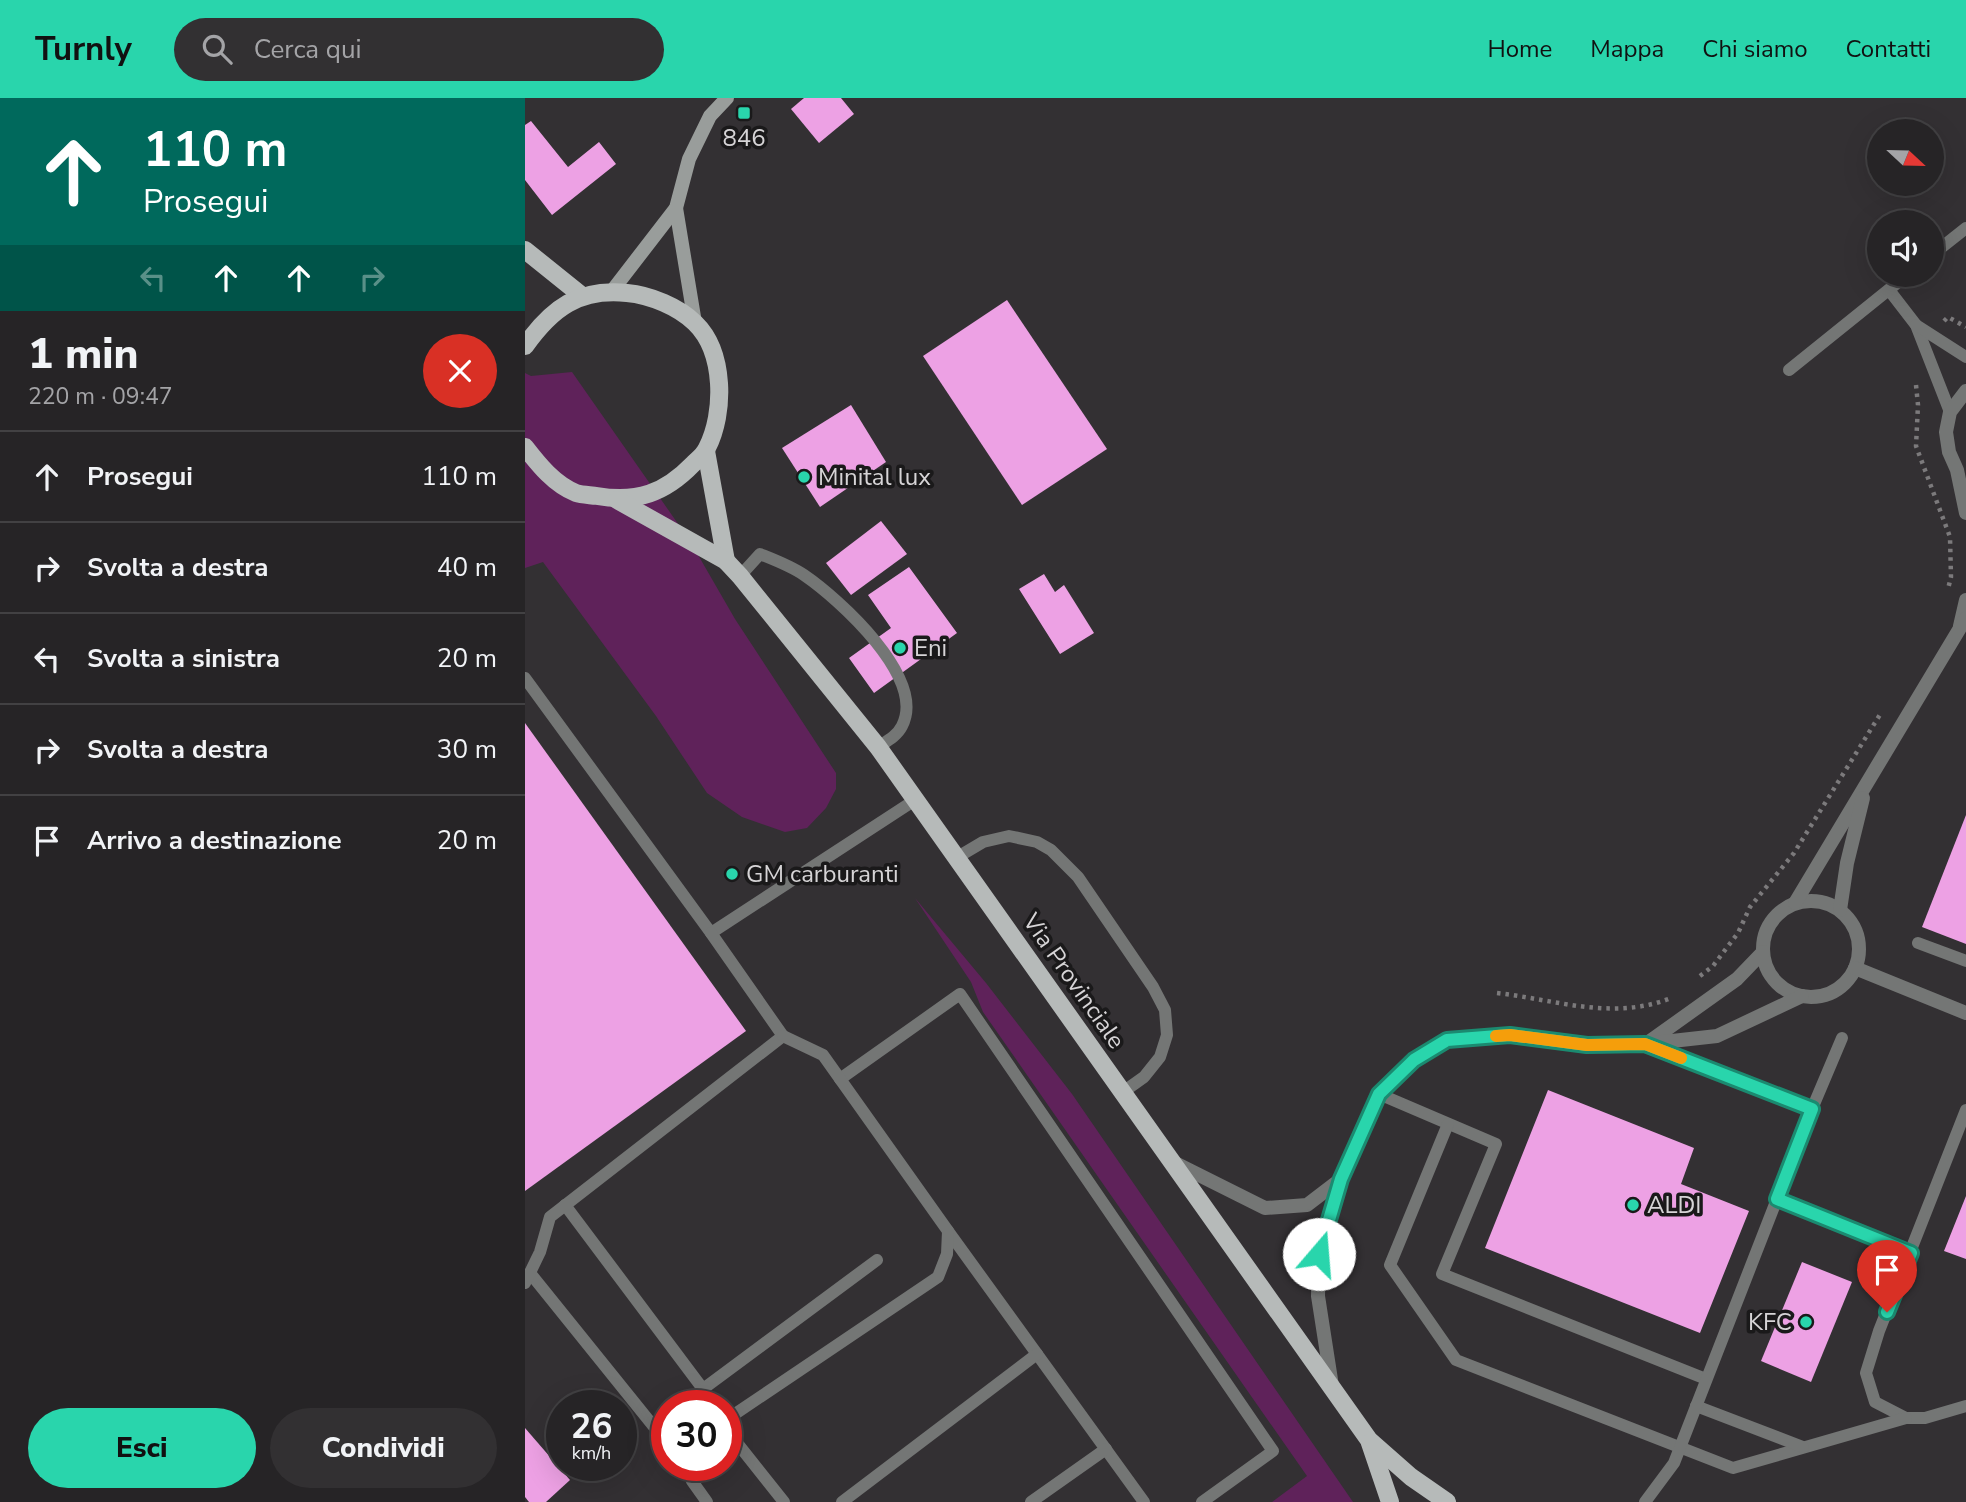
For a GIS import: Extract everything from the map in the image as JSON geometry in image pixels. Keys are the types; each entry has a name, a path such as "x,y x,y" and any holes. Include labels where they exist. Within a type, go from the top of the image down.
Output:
{"main road":[{"path":"525,250 581,295"},
{"name":"Via Provinciale","path":"525,343 555,311 581,295 612,291 633,293 673,308 695,323 709,343 721,391 717,424 706,451 677,481 646,496 617,500 576,493 547,474 525,447"},
{"name":"Via Provinciale","path":"706,451 726,561"},
{"name":"Via Provinciale","path":"617,500 726,561 878,747 1369,1440"},
{"path":"1369,1440 1390,1502"},
{"path":"1369,1440 1412,1477 1447,1502"}],"street":[{"path":"612,291 676,208 689,159 710,116 727,98"},
{"path":"676,208 695,323"},
{"path":"1966,391 1951,412 1946,432 1949,452 1961,474 1966,513"},
{"path":"1795,903 1963,624 1966,600"},
{"path":"1840,910 1847,863 1867,782"},
{"path":"1810,900 1826,903 1840,910 1851,922 1857,936 1859,952 1855,968 1846,982 1818,997 1787,991 1775,981 1766,968 1764,937 1771,922 1781,911 1795,903 1810,900"},
{"path":"1645,1044 1737,979 1763,952"},
{"path":"1855,968 1966,1013"},
{"path":"1333,1388 1318,1296 1319,1254 1341,1179 1379,1094 1414,1060 1447,1040 1510,1035 1587,1045 1645,1044 1717,1036 1802,996"},
{"path":"1172,1161 1265,1209 1307,1205 1341,1179"}],"lane":[{"path":"1944,245 1966,228"},
{"path":"1789,370 1893,287"},
{"path":"1889,290 1916,325 1951,412"},
{"path":"1916,325 1966,357"},
{"path":"740,576 760,554 788,566 822,589 850,614 876,643 900,678 906,698 902,726 895,735 878,747"},
{"path":"525,678 712,933 783,1036 823,1055 1144,1502"},
{"path":"712,933 915,800"},
{"path":"956,858 983,842 1009,836 1037,842 1051,850 1078,877 1153,987 1165,1010 1167,1035 1160,1057 1144,1077 1122,1092"},
{"path":"1918,943 1966,961"},
{"path":"840,1079 960,994 1273,1451 1202,1502"},
{"path":"651,1424 527,1278 540,1252 550,1217 783,1036"},
{"path":"1645,1502 1674,1463 1842,1038"},
{"path":"1645,1044 1812,1109"},
{"path":"1379,1094 1496,1144 1442,1274 1706,1380"},
{"path":"1906,1418 1875,1402 1865,1373 1966,1110"},
{"path":"1448,1124 1390,1265 1456,1360 1733,1468 1906,1418 1924,1418 1966,1406"},
{"path":"1777,1199 1911,1253"},
{"path":"565,1205 703,1389 877,1261"},
{"path":"742,1409 938,1277 947,1254 948,1231"},
{"path":"842,1502 1037,1354"},
{"path":"1696,1406 1803,1448"},
{"path":"742,1449 784,1502"},
{"path":"1031,1502 1106,1449"},
{"path":"692,1481 707,1502"}],"path":[{"path":"1929,333 1948,317 1966,327"},
{"path":"1913,373 1918,405 1916,446 1950,537 1951,577 1945,598"},
{"path":"1693,982 1713,966 1738,933 1750,907 1794,853 1888,702"},
{"path":"1497,993 1619,1010 1649,1007 1674,997"}],"shaded area":[{"path":"572,372 690,541 735,619 836,773 836,789 826,808 807,828 785,832 742,817 707,793 656,716 543,562 525,568 525,373 531,376"},
{"path":"915,898 986,983 1072,1094 1353,1502 1272,1502 1307,1476 983,1012 971,982"}],"building":[{"path":"804,98 841,98 854,114 819,143 791,109"},
{"path":"531,121 568,167 599,142 616,164 552,215 525,180 525,125"},
{"path":"1007,300 1107,449 1022,505 923,356"},
{"path":"851,405 886,462 820,507 782,448"},
{"path":"881,521 907,554 851,595 826,563"},
{"path":"909,567 957,633 874,693 849,658 891,628 868,595"},
{"path":"1044,574 1055,592 1064,585 1094,633 1060,654 1019,589"},
{"path":"525,723 746,1031 525,1191"},
{"path":"1966,815 1966,944 1922,927"},
{"path":"1548,1090 1694,1148 1681,1184 1749,1211 1700,1333 1485,1248"},
{"path":"1966,1196 1966,1259 1944,1251"},
{"path":"1802,1262 1852,1282 1811,1382 1761,1361"},
{"path":"525,1428 546,1452 546,1481 569,1481 546,1502 529,1502 525,1497"}],"slow traffic":[{"path":"1496,1036 1510,1035 1587,1045 1645,1044 1681,1058"}],"place":[{"name":"846","path":"744,113"},
{"name":"Minital lux","path":"804,477"},
{"name":"Eni","path":"900,648"},
{"name":"GM carburanti","path":"732,874"},
{"name":"ALDI","path":"1633,1205"},
{"name":"KFC","path":"1806,1322"}],"route":[{"path":"1319,1254 1341,1179 1379,1094 1414,1060 1447,1040 1510,1035 1587,1045 1645,1044 1812,1109 1777,1199 1911,1253 1887,1312"}]}
